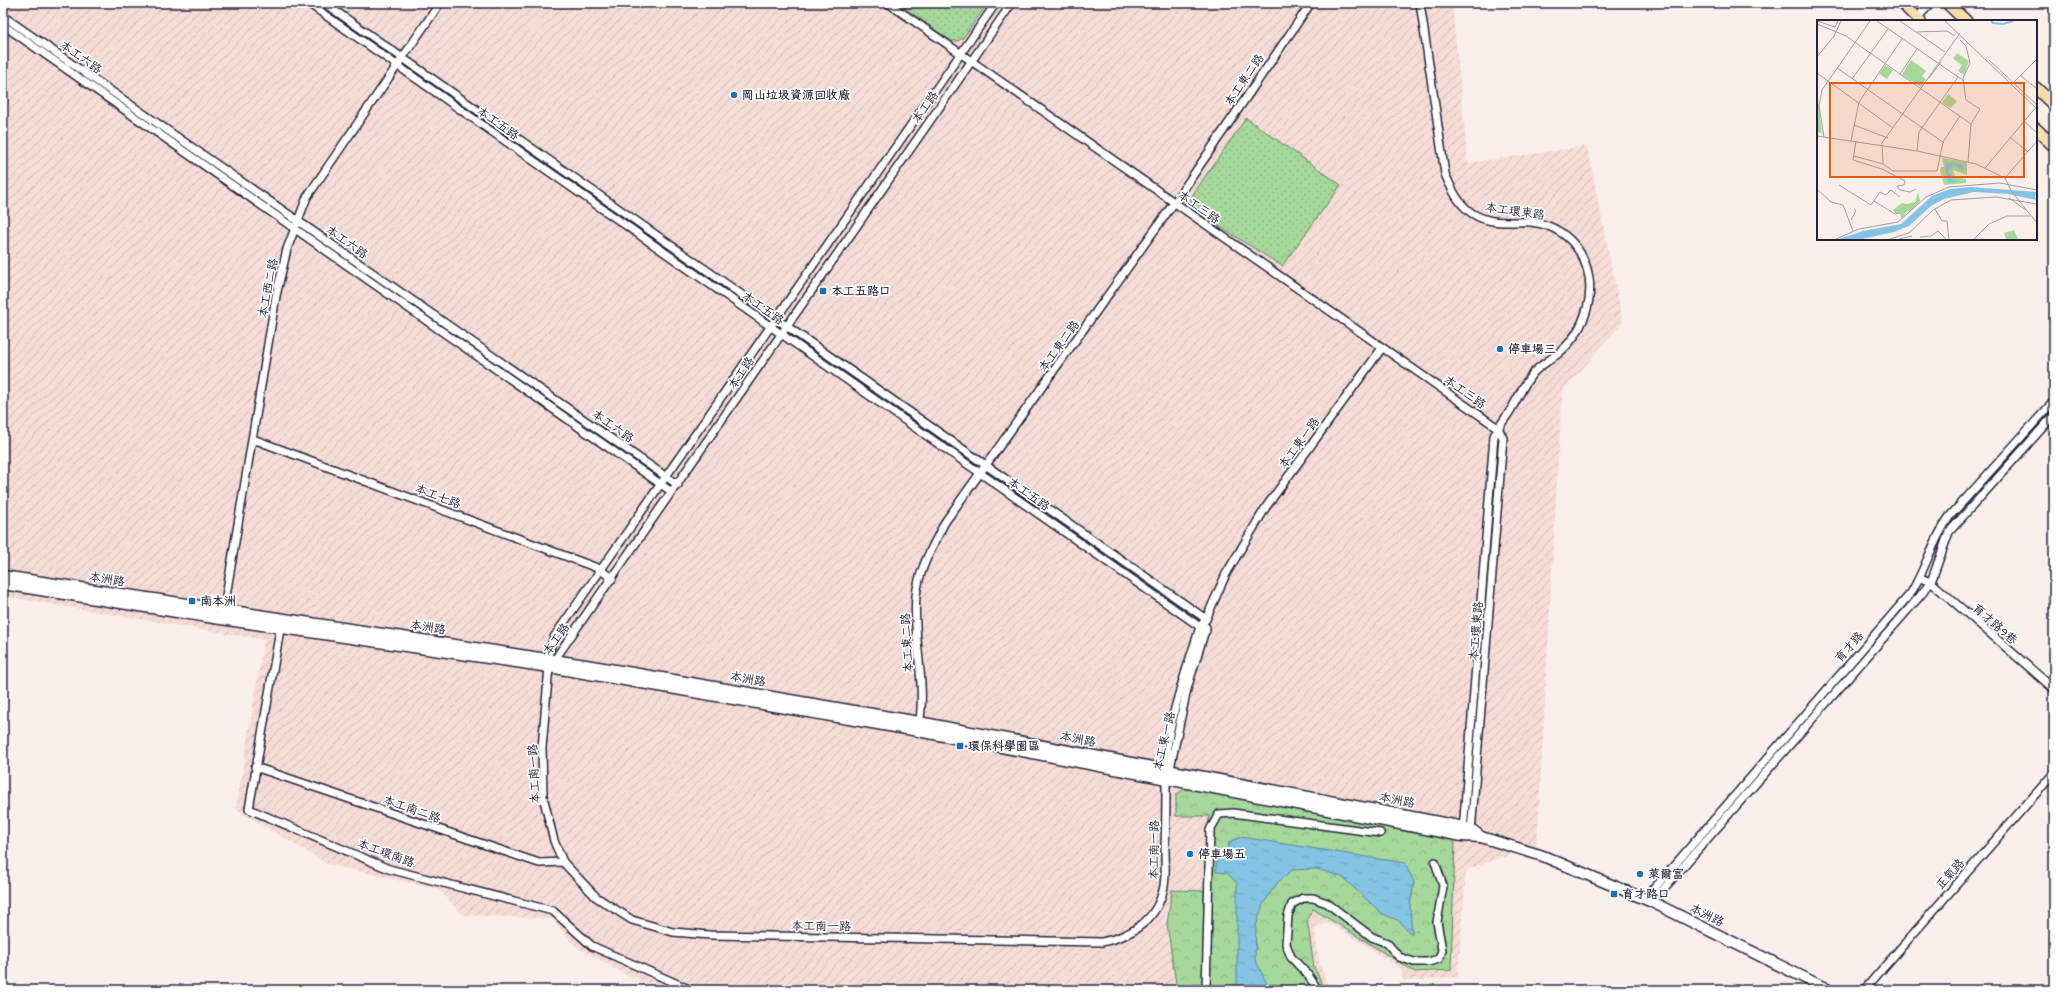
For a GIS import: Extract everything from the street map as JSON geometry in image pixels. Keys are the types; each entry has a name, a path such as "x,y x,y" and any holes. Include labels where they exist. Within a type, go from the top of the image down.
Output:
{"main road":[{"path":"1902,3 1918,19"},
{"path":"1946,3 1965,20"},
{"path":"2037,89 2054,104"},
{"path":"2037,130 2054,146"},
{"name":"本洲路","path":"3,576 281,623 551,661 1167,772 1470,833 1543,856 1649,901 1829,990"},
{"name":"本洲路","path":"3,584 223,614"}],"street":[{"name":"本工五路","path":"308,3 1203,629"},
{"name":"本工五路","path":"324,3 1206,619"},
{"name":"本工西二路","path":"223,614 276,296 287,249 307,197 440,3"},
{"name":"本工三路","path":"888,3 1498,428"},
{"name":"本工路","path":"551,661 554,637 996,3"},
{"name":"本工路","path":"551,661 612,579 678,485 1012,3"},
{"name":"本工東二路","path":"918,727 921,706 916,596 922,568 945,522 981,474 1174,203 1311,3"},
{"name":"本工環東路","path":"1420,3 1445,174 1451,188 1462,205 1476,216 1490,221 1510,223 1531,222 1552,228 1571,240 1581,252 1589,273 1590,290 1587,309 1577,334 1561,351 1531,376 1522,386 1510,410 1498,428 1503,438 1470,833"},
{"path":"1918,19 1931,3"},
{"name":"本工六路","path":"3,16 678,485"},
{"name":"本工六路","path":"3,25 672,492"},
{"name":"本工東一路","path":"1167,772 1203,629 1226,574 1266,507 1382,348"},
{"name":"育才路","path":"1649,901 1910,593 1920,578 1940,529 1950,516 2054,402"},
{"name":"育才路","path":"1649,901 1931,582 1949,532 2054,415"},
{"name":"本工七路","path":"253,438 600,569 612,579"},
{"name":"育才路9巷","path":"1920,578 1931,582 2054,689"},
{"name":"本工環南路","path":"281,623 248,809 389,868 553,911 592,946 691,990"},
{"name":"本工南一路","path":"551,661 542,748 543,796 554,841 563,862 596,897 632,920 673,932 710,935 1102,942 1119,939 1139,928 1150,918 1159,904 1164,886 1167,772"},
{"name":"本工南二路","path":"255,767 539,863 563,862"},
{"name":"正氣路","path":"1864,990 2054,773"},
{"path":"1206,990 1210,830 1219,814 1233,813 1380,833"},
{"path":"1318,990 1308,975 1292,957 1286,944 1288,916 1292,904 1303,898 1313,898 1327,903 1372,936 1387,943 1399,956 1414,962 1428,962 1439,959 1442,950 1437,922 1443,886 1435,862"}],"shaded area":[{"path":"3,3 1452,3 1468,163 1587,146 1623,322 1562,392 1537,845 1466,870 1458,977 1403,981 1401,968 1328,922 1315,929 1318,958 1328,987 1355,990 663,990 624,974 575,946 552,919 463,915 438,889 327,864 236,809 264,640 3,596"}],"green space":[{"path":"898,3 988,3 963,38 958,41 951,41"},
{"path":"1246,118 1341,185 1282,266 1190,208 1191,197"},
{"path":"1186,788 1455,840 1451,970 1415,972 1313,909 1307,919 1314,967 1325,990 1177,990 1167,924 1172,890 1206,891 1209,816 1176,816 1176,795"}],"water":[{"path":"1241,837 1405,863 1414,882 1410,906 1412,935 1399,921 1381,913 1342,877 1317,869 1292,870 1278,882 1263,904 1256,926 1255,959 1270,990 1237,990 1237,883 1227,873 1216,872 1216,855 1228,852 1229,842"}],"place":[{"name":"岡山垃圾資源回收廠","path":"734,95"},
{"name":"本工五路口","path":"823,291"},
{"name":"停車場三","path":"1500,349"},
{"name":"南本洲","path":"192,601"},
{"name":"環保科學園區","path":"960,746"},
{"name":"停車場五","path":"1190,854"},
{"name":"萊爾富","path":"1640,874"},
{"name":"育才路口","path":"1614,894"}]}
